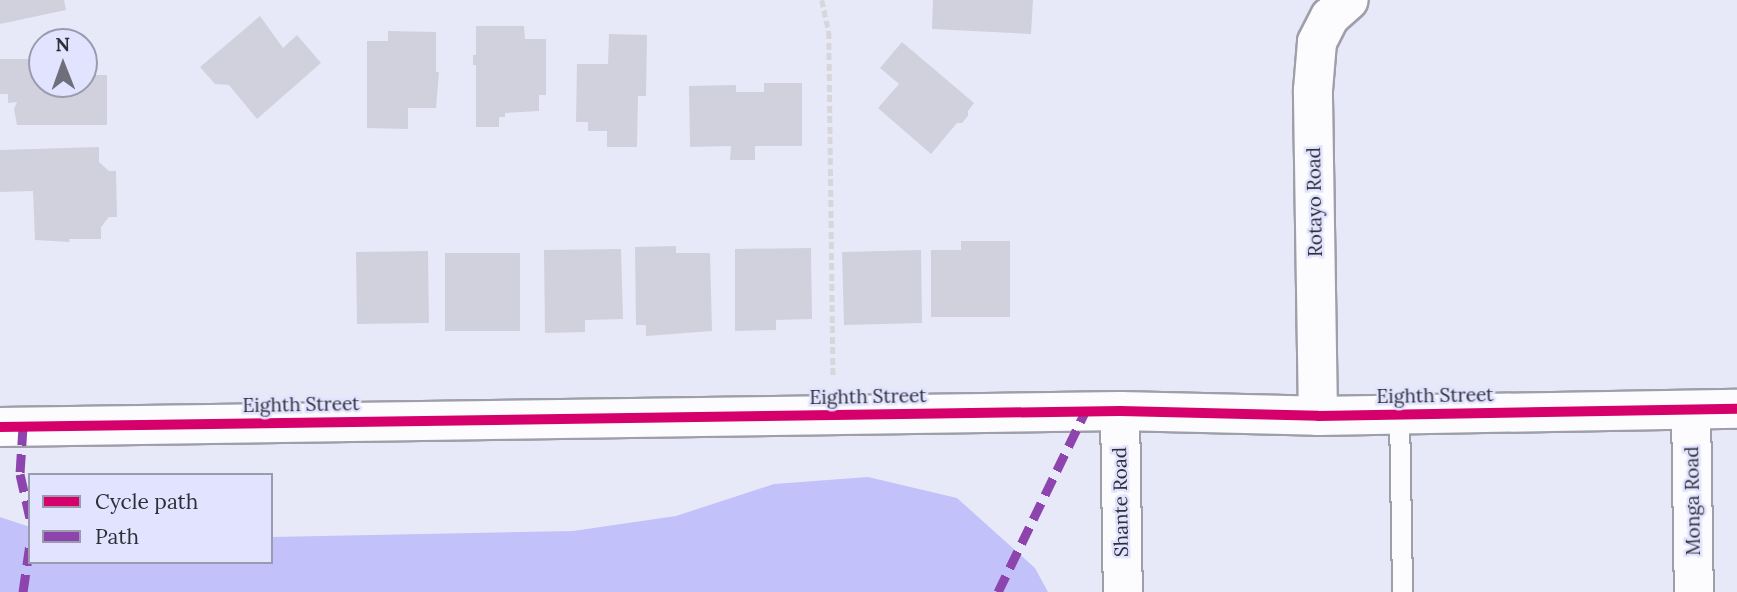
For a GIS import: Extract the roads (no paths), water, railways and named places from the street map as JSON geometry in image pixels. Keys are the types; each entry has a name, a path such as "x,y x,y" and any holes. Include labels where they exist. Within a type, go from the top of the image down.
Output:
{"street":[{"name":"Rotayo Road","path":"1318,416 1313,90 1317,42 1330,17 1349,0"},
{"name":"Eighth Street","path":"0,428 1120,411 1318,416 1737,409"},
{"name":"Monga Road","path":"1691,410 1694,592"},
{"name":"Shante Road","path":"1120,411 1123,592"}],"lane":[{"path":"1399,414 1402,592"}]}
